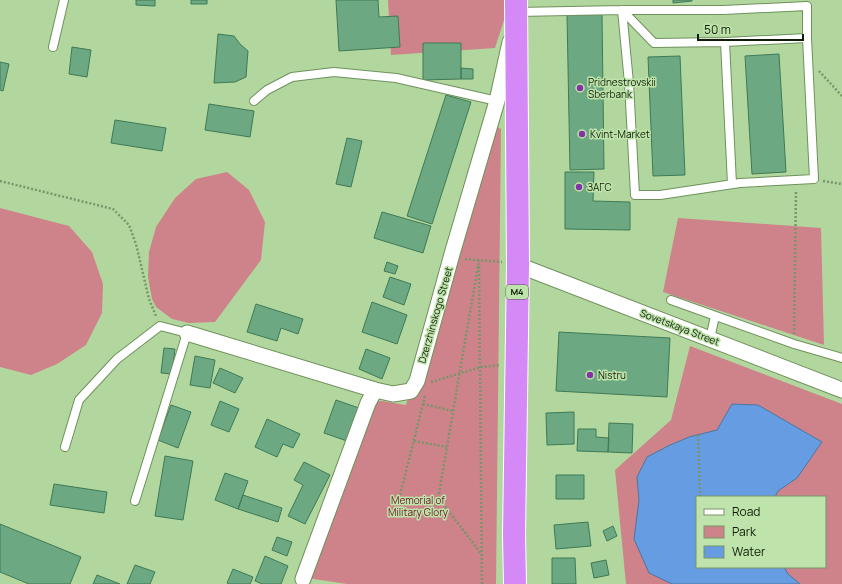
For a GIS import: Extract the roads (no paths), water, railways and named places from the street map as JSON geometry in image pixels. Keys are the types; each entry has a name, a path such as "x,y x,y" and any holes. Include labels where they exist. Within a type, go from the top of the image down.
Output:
{"highway":[{"name":"M4","path":"515,584 514,535 518,264 516,6"}],"street":[{"name":"Dzerzhinskogo Street","path":"375,390 393,394 410,391 417,381 452,254 497,101 516,6"},
{"name":"Sovetskaya Street","path":"518,264 842,390"},
{"path":"187,333 375,390 368,403 302,582"}],"lane":[{"path":"53,47 64,0"},
{"path":"516,6 622,10 723,10 807,6 807,38 814,179 740,183 660,195 635,195 629,83 622,10"},
{"path":"622,10 654,42 725,42 807,38"},
{"path":"725,42 732,184"},
{"path":"254,101 267,90 292,77 334,72 396,78 497,101"},
{"path":"671,300 794,344 842,358"},
{"path":"710,339 715,316"},
{"path":"65,447 79,400 117,359 160,326 187,333 135,501"}],"water":[{"path":"732,404 758,405 822,442 797,478 778,491 776,496 696,496 696,568 785,568 788,574 800,584 672,584 649,573 634,539 639,500 637,477 647,457 689,437 717,430"}],"place":[{"name":"Pridnestrovskii Sberbank","path":"580,88"},
{"name":"Kvint-Market","path":"582,134"},
{"name":"ЗАГС","path":"579,187"},
{"name":"Nistru","path":"590,375"}],"park label":[{"name":"Memorial of Military Glory","path":"418,506"}]}
